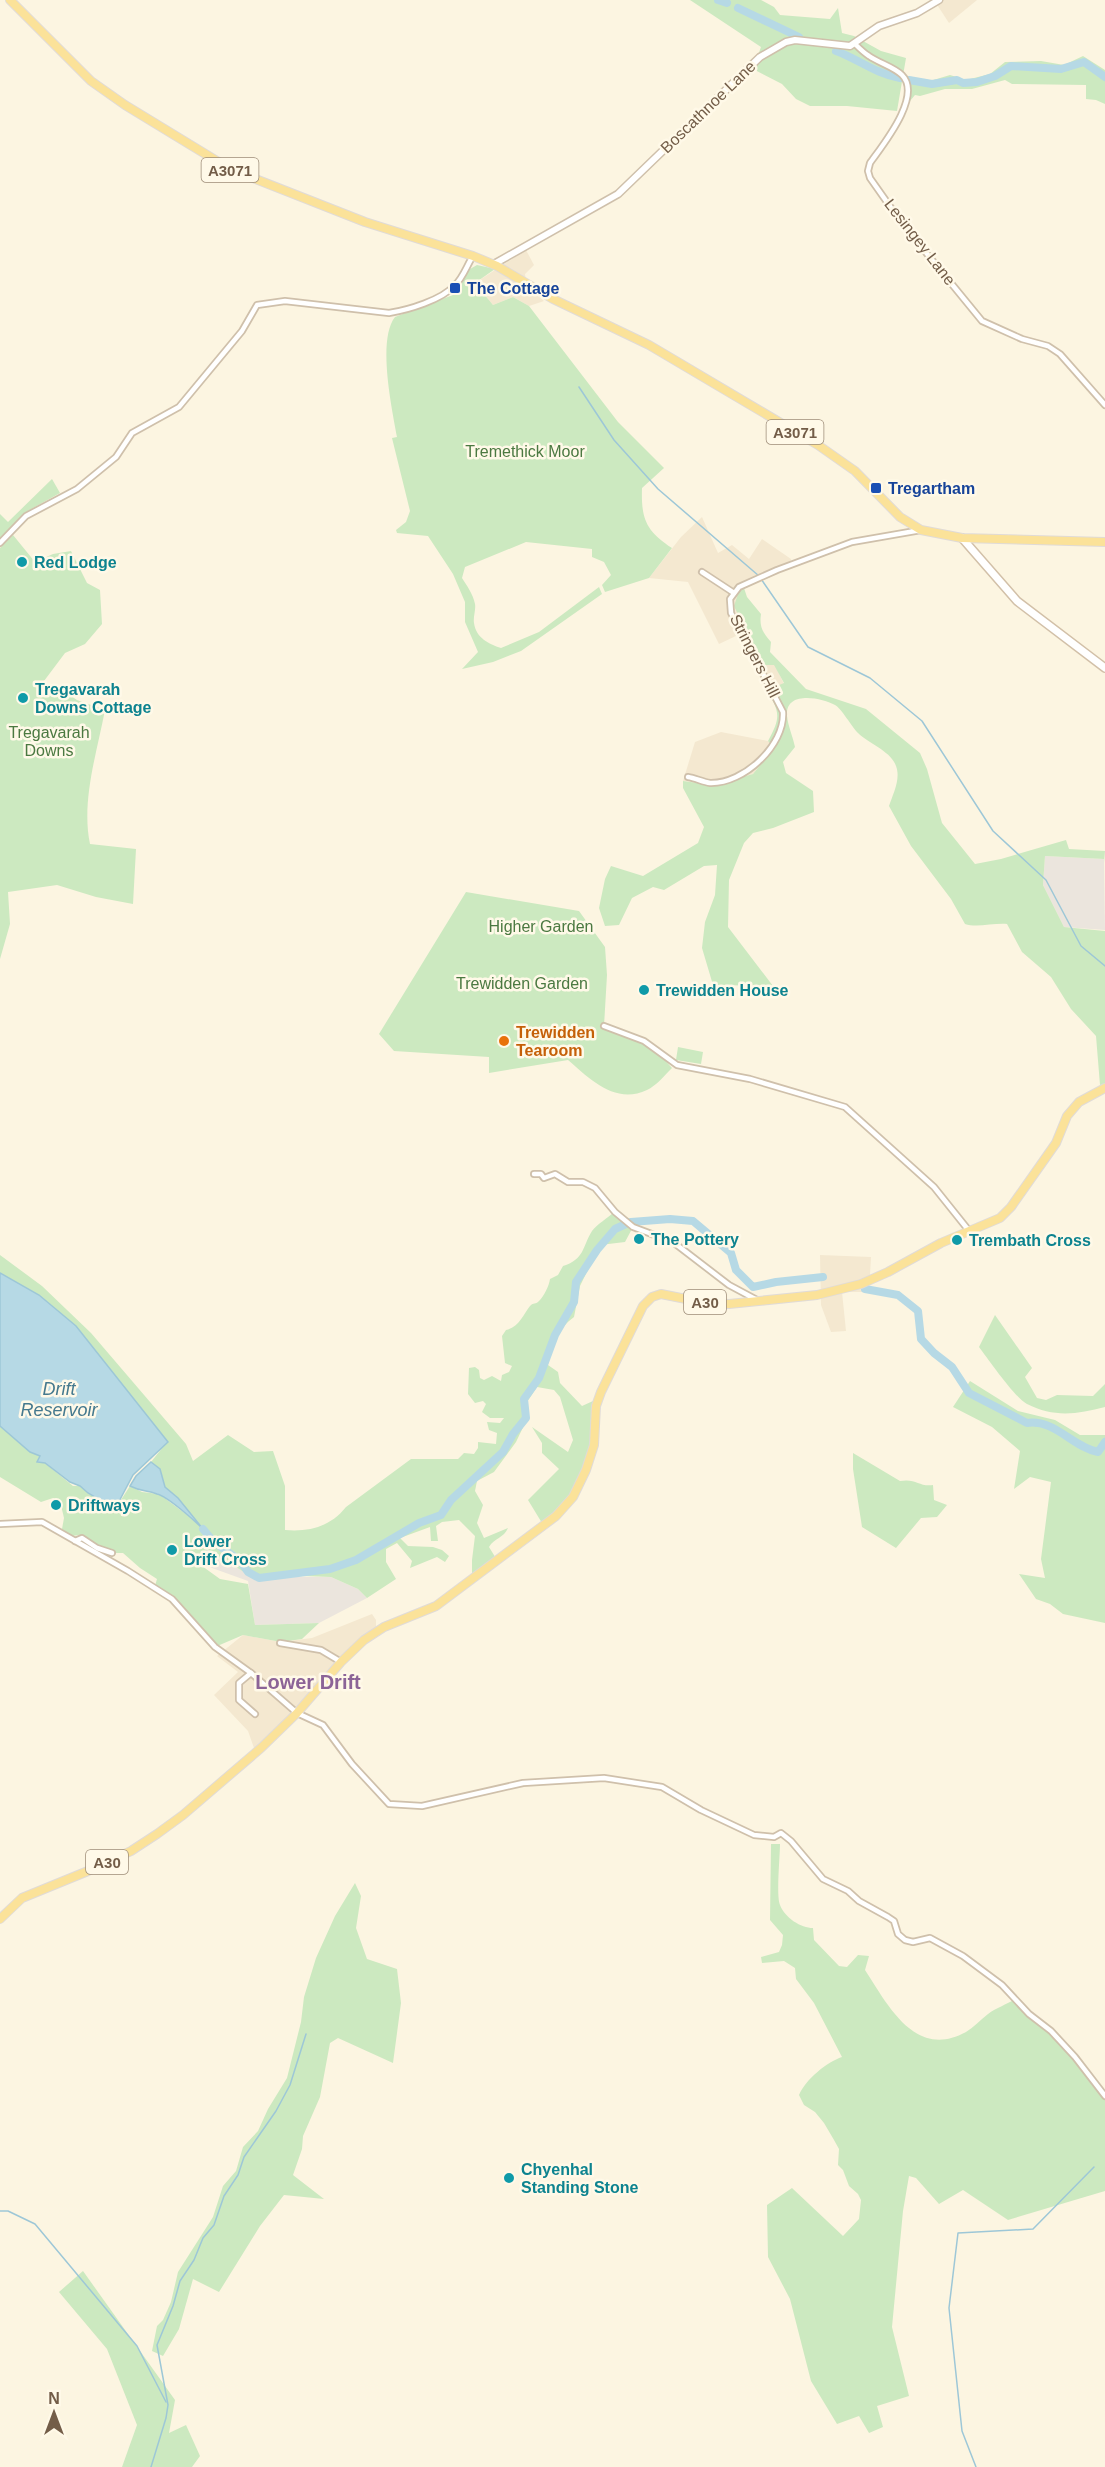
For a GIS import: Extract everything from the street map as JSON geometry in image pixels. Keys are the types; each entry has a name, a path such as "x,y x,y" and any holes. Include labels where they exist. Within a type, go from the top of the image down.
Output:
{"main road":[{"name":"A3071","path":"10,0 91,81 125,105 230,169 365,222 494,264 553,299 658,351 818,445 855,471 900,517 921,530 962,538 1105,542"},
{"path":"962,538 1017,601 1105,669"},
{"name":"A30","path":"0,1919 22,1898 131,1851 157,1834 209,1793 297,1713 341,1662 364,1640 384,1627 420,1613 451,1595 556,1516 573,1497 581,1482 594,1445 596,1406 601,1392 643,1306 652,1297 661,1294 700,1302 729,1304 817,1295 861,1284 888,1272 941,1243 1000,1218 1011,1207 1056,1143 1067,1116 1079,1102 1105,1088"}],"street":[{"path":"855,44 879,26 917,13 939,0"},
{"name":"Boscathnoe Lane","path":"494,264 618,194 760,57 786,42 795,40 839,46 855,44"},
{"name":"Lesingey Lane","path":"855,44 868,56 903,75 907,85 908,98 904,109 870,163 868,171 901,222 982,321 1023,339 1048,346 1060,354 1105,405"},
{"path":"0,543 26,516 77,489 116,457 132,433 179,407 242,331 257,305 285,301 389,313 406,310 445,293 456,285 473,256"},
{"name":"Stringers Hill","path":"687,777 710,783 744,774 755,766 784,724 783,712 730,613 730,599 739,587 811,556 852,542 921,530"},
{"path":"702,572 734,593"},
{"path":"604,1026 644,1041 677,1065 750,1079 845,1107 934,1187 970,1232"},
{"path":"534,1174 541,1174 544,1178 555,1174 568,1182 583,1182 595,1188 615,1212 633,1227 673,1242 729,1286 757,1300"},
{"path":"0,1524 42,1522 172,1599 215,1647 251,1673 297,1713 323,1725 352,1764 393,1806 422,1806 523,1783 604,1778 662,1787 693,1806 754,1835 774,1837 781,1833 791,1841 823,1879 848,1891 859,1901 894,1921 898,1934 905,1940 914,1942 930,1938 963,1956 1002,1985 1029,2014 1051,2031 1075,2057 1105,2096"},
{"path":"75,1541 82,1538 97,1548 112,1552"},
{"path":"280,1643 321,1650 341,1662"},
{"path":"251,1673 239,1683 239,1700 255,1714"}],"shaded area":[{"path":"934,0 977,0 949,23"},
{"path":"526,250 534,265 525,274 527,287 544,301 529,306 513,297 493,305 475,283"},
{"path":"702,517 718,553 732,545 749,559 762,539 791,559 790,568 739,591 784,684 767,690 738,635 719,644 688,582 649,578 681,537"},
{"path":"721,732 768,741 774,748 753,774 713,785 683,781 695,742"},
{"path":"1045,856 1104,859 1105,930 1064,927 1043,885"},
{"path":"820,1255 871,1257 869,1292 842,1292 846,1331 831,1332 821,1305"},
{"path":"207,1549 247,1574 260,1577 331,1577 358,1589 367,1598 319,1623 255,1625 248,1581 201,1564"},
{"path":"372,1614 376,1620 376,1628 342,1656 312,1695 262,1744 254,1748 248,1731 214,1695 238,1672 217,1656 243,1635 281,1642 312,1638"}],"green space":[{"path":"690,0 761,0 774,7 780,15 830,19 838,8 842,33 854,36 881,51 906,58 897,111 847,106 810,106 796,99 782,84 753,69 761,47"},
{"path":"1083,56 1105,70 1105,104 1086,99 1086,85 1012,84 1005,80 972,89 945,89 920,96 915,95 910,101 908,77 930,81 950,75 966,80 990,74 1005,62 1041,61 1064,65"},
{"name":"Tremethick Moor","path":"477,265 495,269 475,283 493,305 513,297 529,306 618,422 664,468 642,488 643,508 651,530 672,548 649,578 605,592 602,585 611,575 604,562 592,557 592,549 526,542 465,567 462,578 474,600 474,621 477,633 492,645 501,648 539,632 599,587 602,594 521,651 493,662 462,669 478,652 465,622 465,602 453,574 428,536 397,533 396,530 406,522 410,511 392,438 397,437 389,393 386,358 390,328 395,317 453,295 470,269"},
{"path":"52,479 60,493 24,513 0,538 0,514 8,522"},
{"name":"Tregavarah Downs","path":"13,535 35,562 53,554 71,551 87,583 100,590 102,624 85,644 65,653 38,689 68,694 77,700 105,710 94,760 87,811 90,844 136,849 133,904 96,897 57,885 8,892 10,924 0,959 0,548"},
{"path":"744,588 747,597 761,614 762,630 771,642 770,652 806,689 866,709 920,753 927,769 942,823 975,864 1066,840 1069,849 1105,851 1104,863 1104,859 1045,856 1043,885 1064,927 1105,931 1105,1084 1100,1085 1096,1036 1071,1009 1051,977 1022,952 1007,924 974,926 965,924 951,899 911,846 889,806 898,776 896,766 890,756 858,733 840,710 829,702 798,699 788,708 787,716 795,747 783,762 786,773 813,791 814,812 753,833 744,843 729,880 728,927 773,986 713,985 702,948 705,922 715,895 717,865 704,866 664,890 653,887 632,898 619,925 605,926 599,908 605,879 611,866 643,876 698,843 704,827 683,788 683,781 713,785 753,774 774,748 768,741 777,715 767,690 784,683 774,665 762,665 734,606 739,591"},
{"name":"Trewidden Garden","path":"466,892 579,911 605,947 607,975 604,1026 651,1045 672,1068 647,1090 635,1094 624,1094 604,1088 594,1082 568,1060 489,1073 489,1057 394,1051 379,1034"},
{"path":"678,1047 703,1052 701,1064 676,1060"},
{"path":"614,1212 633,1227 625,1242 600,1245 580,1286 574,1317 568,1321 556,1338 548,1365 558,1372 560,1383 582,1406 593,1401 591,1438 584,1469 569,1496 542,1523 528,1500 559,1469 542,1453 542,1443 532,1427 568,1452 573,1440 560,1397 554,1390 537,1387 527,1402 527,1419 516,1442 494,1472 477,1481 475,1491 483,1505 477,1523 484,1538 508,1528 489,1547 497,1560 472,1578 475,1536 459,1520 442,1522 436,1526 438,1541 431,1541 430,1527 400,1538 408,1546 433,1547 442,1550 449,1556 445,1562 437,1557 410,1568 412,1561 397,1543 386,1549 386,1562 396,1579 367,1598 358,1589 331,1577 247,1574 207,1549 202,1566 220,1579 248,1584 255,1625 319,1623 302,1639 281,1642 243,1635 215,1647 172,1599 154,1589 157,1579 123,1553 112,1553 97,1548 79,1535 72,1536 62,1529 64,1518 60,1501 53,1498 41,1502 0,1477 0,1426 30,1452 40,1456 38,1461 45,1463 73,1486 80,1486 115,1509 130,1486 142,1492 159,1494 198,1523 178,1498 165,1487 160,1469 151,1462 167,1442 76,1326 39,1295 0,1273 0,1255 42,1286 91,1333 186,1444 193,1461 228,1435 254,1452 273,1451 285,1486 285,1530 302,1530 326,1524 411,1459 458,1459 464,1453 474,1454 478,1448 478,1442 496,1444 497,1433 489,1430 487,1422 500,1423 504,1418 490,1418 482,1412 486,1404 483,1401 475,1403 468,1394 469,1368 475,1367 479,1370 480,1378 484,1380 492,1376 501,1381 502,1375 509,1372 512,1366 505,1363 502,1336 506,1330 517,1323 530,1306 539,1301 550,1279 558,1275 563,1266 579,1256 592,1231"},
{"path":"995,1315 1032,1368 1025,1377 1037,1398 1046,1400 1057,1395 1093,1396 1105,1384 1105,1407 1076,1413 1056,1413 1022,1401 979,1347"},
{"path":"970,1381 1018,1411 1055,1420 1080,1435 1105,1435 1105,1623 1063,1614 1050,1604 1036,1599 1019,1574 1045,1578 1041,1559 1051,1482 1030,1477 1014,1489 1020,1451 992,1427 953,1407"},
{"path":"853,1453 900,1481 933,1485 934,1500 947,1505 937,1517 921,1518 896,1548 862,1527 853,1469"},
{"path":"771,1844 780,1844 778,1885 782,1910 799,1924 813,1928 814,1940 839,1966 847,1967 858,1955 869,1956 865,1970 883,1998 905,2025 918,2034 932,2039 948,2039 966,2032 991,2012 1016,1999 1029,2014 1051,2031 1105,2096 1105,2191 1008,2220 963,2190 939,2204 916,2178 909,2176 903,2211 892,2327 909,2396 877,2406 883,2427 869,2433 859,2416 837,2424 811,2381 790,2299 768,2257 767,2205 792,2188 843,2236 859,2219 861,2200 849,2186 843,2170 838,2165 839,2149 824,2123 815,2112 804,2105 799,2095 818,2072 842,2057 814,2003 796,1979 795,1968 784,1961 762,1963 761,1957 779,1952 783,1935 770,1920"},
{"path":"355,1883 361,1896 356,1928 367,1959 397,1969 401,2003 393,2063 338,2038 330,2043 320,2097 303,2136 302,2149 293,2175 324,2199 284,2195 260,2226 219,2292 193,2279 179,2329 163,2356 152,2351 157,2326 163,2320 171,2302 178,2272 213,2217 223,2186 236,2171 243,2147 258,2131 287,2078 301,2022 304,1997 316,1958 335,1916"},
{"path":"83,2271 175,2400 169,2433 186,2425 200,2456 192,2467 122,2467 137,2425 107,2349 59,2292"}],"water":[{"name":"Drift Reservoir","path":"0,1273 39,1295 76,1326 168,1442 133,1475 115,1509 70,1482 45,1463 37,1462 40,1456 30,1452 0,1426"},
{"path":"151,1462 160,1469 165,1487 178,1498 203,1529 162,1496 130,1486 136,1476"}],"waterway":[{"path":"718,0 727,3"},
{"path":"738,8 799,37"},
{"path":"836,51 883,73 900,78"},
{"path":"909,80 932,84 957,80 963,83 977,82 995,76 1011,66 1061,69 1084,62 1105,77"},
{"path":"579,387 614,440 658,489 759,576 808,647 870,678 922,721 993,831 1046,880 1081,946 1105,966"},
{"path":"631,1222 670,1219 693,1221 731,1253 736,1270 753,1287 823,1277"},
{"path":"203,1529 213,1541 240,1561 248,1572 259,1578 330,1569 356,1560 419,1523 441,1515 451,1500 503,1452 513,1434 526,1418 524,1399 539,1378 555,1335 574,1302 576,1282 597,1250 615,1229 626,1224"},
{"path":"865,1289 898,1295 918,1311 921,1339 952,1367 969,1393 1027,1423 1037,1423 1055,1429 1089,1449 1098,1452 1105,1442"},
{"path":"151,2467 168,2405 157,2345 173,2306 180,2281 194,2260 203,2238 214,2225 224,2196 238,2175 244,2157 276,2111 290,2085 306,2034"},
{"path":"976,2467 962,2431 949,2308 958,2233 1033,2229 1094,2167"},
{"path":"0,2211 8,2211 35,2224 137,2346 166,2402"}],"place":[{"name":"The Cottage","path":"455,288"},
{"name":"Tregartham","path":"876,488"},
{"name":"Red Lodge","path":"22,562"},
{"name":"Tregavarah Downs Cottage","path":"23,698"},
{"name":"Trewidden House","path":"644,990"},
{"name":"Trewidden Tearoom","path":"504,1041"},
{"name":"The Pottery","path":"639,1239"},
{"name":"Trembath Cross","path":"957,1240"},
{"name":"Driftways","path":"56,1505"},
{"name":"Lower Drift Cross","path":"172,1550"},
{"name":"Chyenhal Standing Stone","path":"509,2178"}],"district":[{"name":"Lower Drift","path":"308,1682"}],"park label":[{"name":"Higher Garden","path":"541,926"}]}
